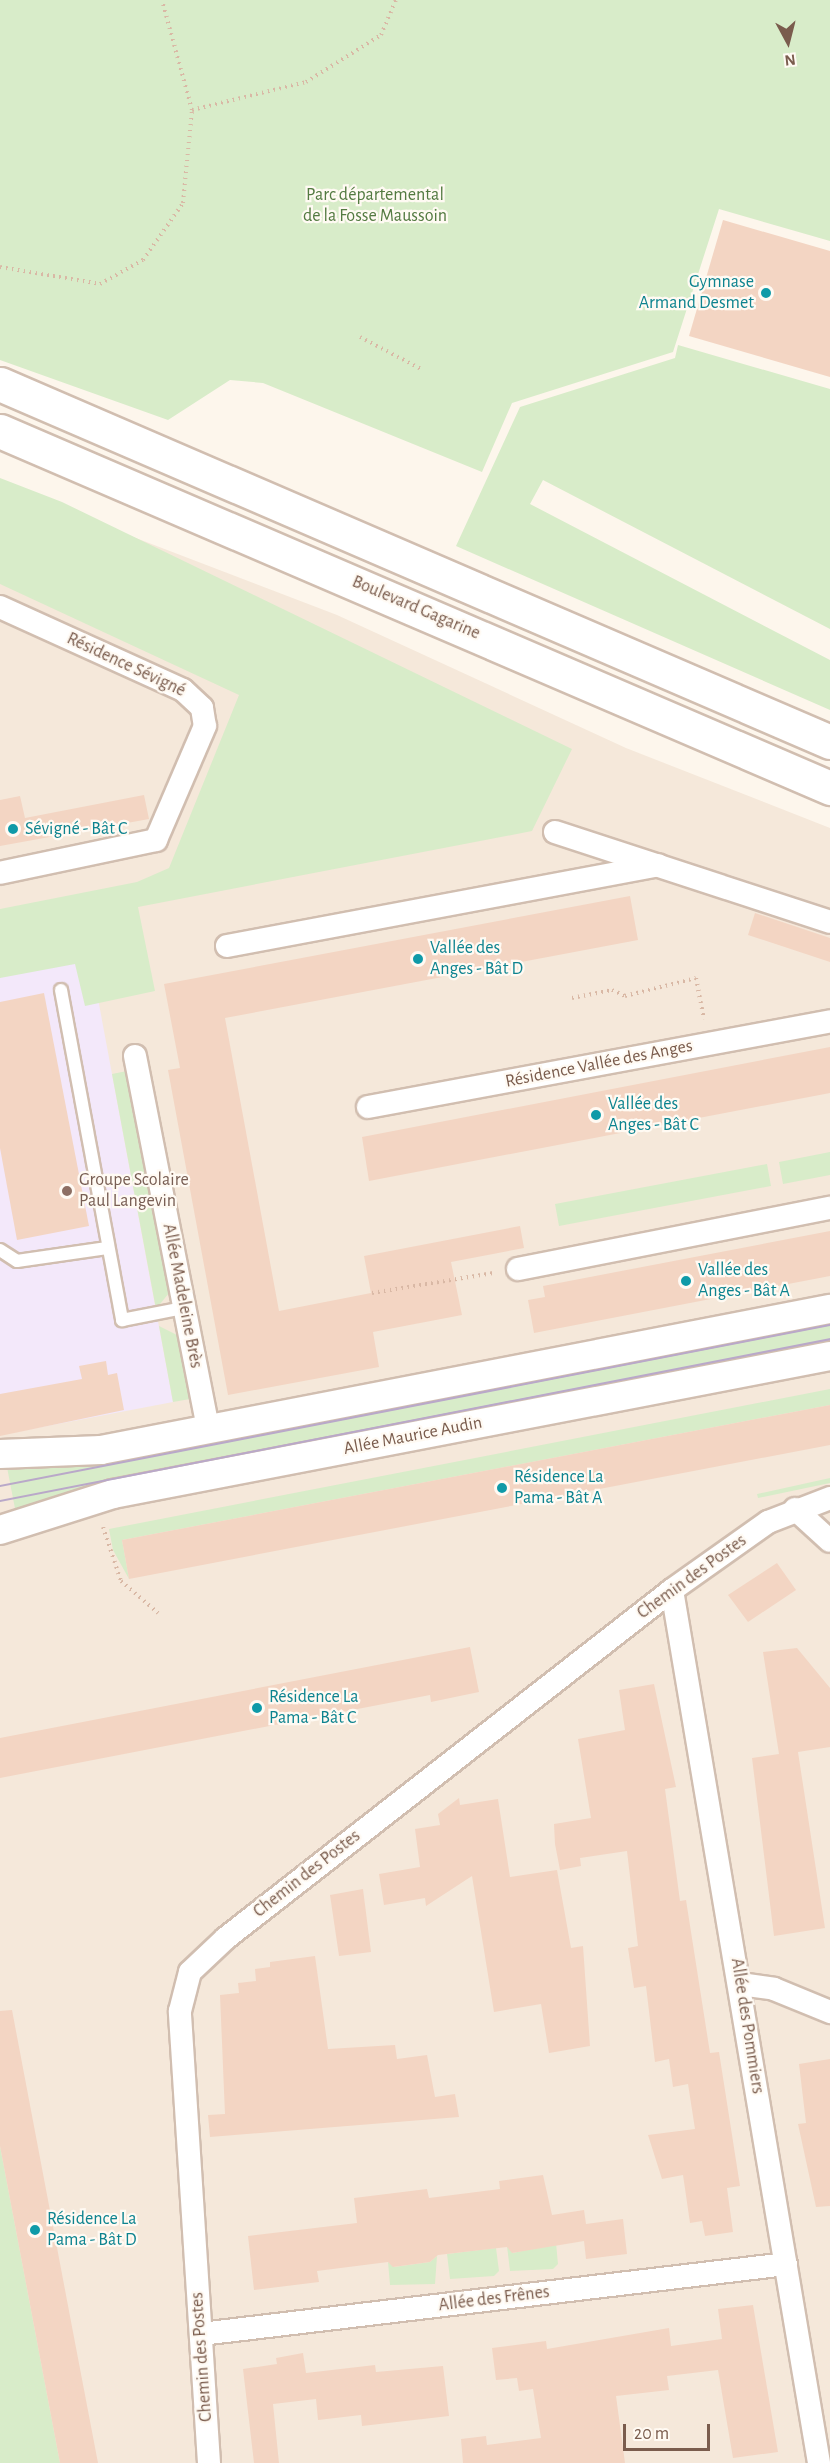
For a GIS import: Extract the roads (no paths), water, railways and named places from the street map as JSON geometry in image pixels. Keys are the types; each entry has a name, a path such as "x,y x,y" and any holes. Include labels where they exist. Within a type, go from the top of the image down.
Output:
{"main road":[{"path":"0,384 830,742"},
{"name":"Boulevard Gagarine","path":"0,431 830,788"}],"street":[{"name":"Résidence Sévigné","path":"0,607 183,690 202,708 205,726 156,840 0,873"},
{"path":"555,832 830,922"},
{"path":"227,946 658,865"},
{"name":"Résidence Vallée des Anges","path":"368,1107 830,1021"},
{"name":"Allée Madeleine Brès","path":"135,1056 208,1429"},
{"path":"518,1269 830,1208"},
{"path":"0,1454 101,1450 830,1309"},
{"name":"Allée Maurice Audin","path":"0,1530 101,1498 830,1356"},
{"name":"Chemin des Postes","path":"209,2463 180,2011 190,1972 253,1917 672,1590 795,1509 830,1498"},
{"path":"795,1509 830,1541"},
{"name":"Allée des Pommiers","path":"672,1590 819,2463"},
{"path":"740,1984 774,1989 830,2012"},
{"name":"Allée des Frênes","path":"201,2334 786,2264"}],"lane":[{"path":"61,990 122,1320 184,1308"},
{"path":"0,1250 17,1261 107,1248"}],"tram line":[{"path":"0,1486 830,1325"},
{"path":"0,1501 830,1339"}],"place":[{"name":"Gymnase Armand Desmet","path":"766,293"},
{"name":"Sévigné - Bât C","path":"13,829"},
{"name":"Vallée des Anges - Bât D","path":"418,959"},
{"name":"Vallée des Anges - Bât C","path":"596,1115"},
{"name":"Groupe Scolaire Paul Langevin","path":"67,1191"},
{"name":"Vallée des Anges - Bât A","path":"686,1281"},
{"name":"Résidence La Pama - Bât A","path":"502,1488"},
{"name":"Résidence La Pama - Bât C","path":"257,1708"},
{"name":"Résidence La Pama - Bât D","path":"35,2230"}],"park label":[{"name":"Parc départemental de la Fosse Maussoin","path":"375,206"}]}
